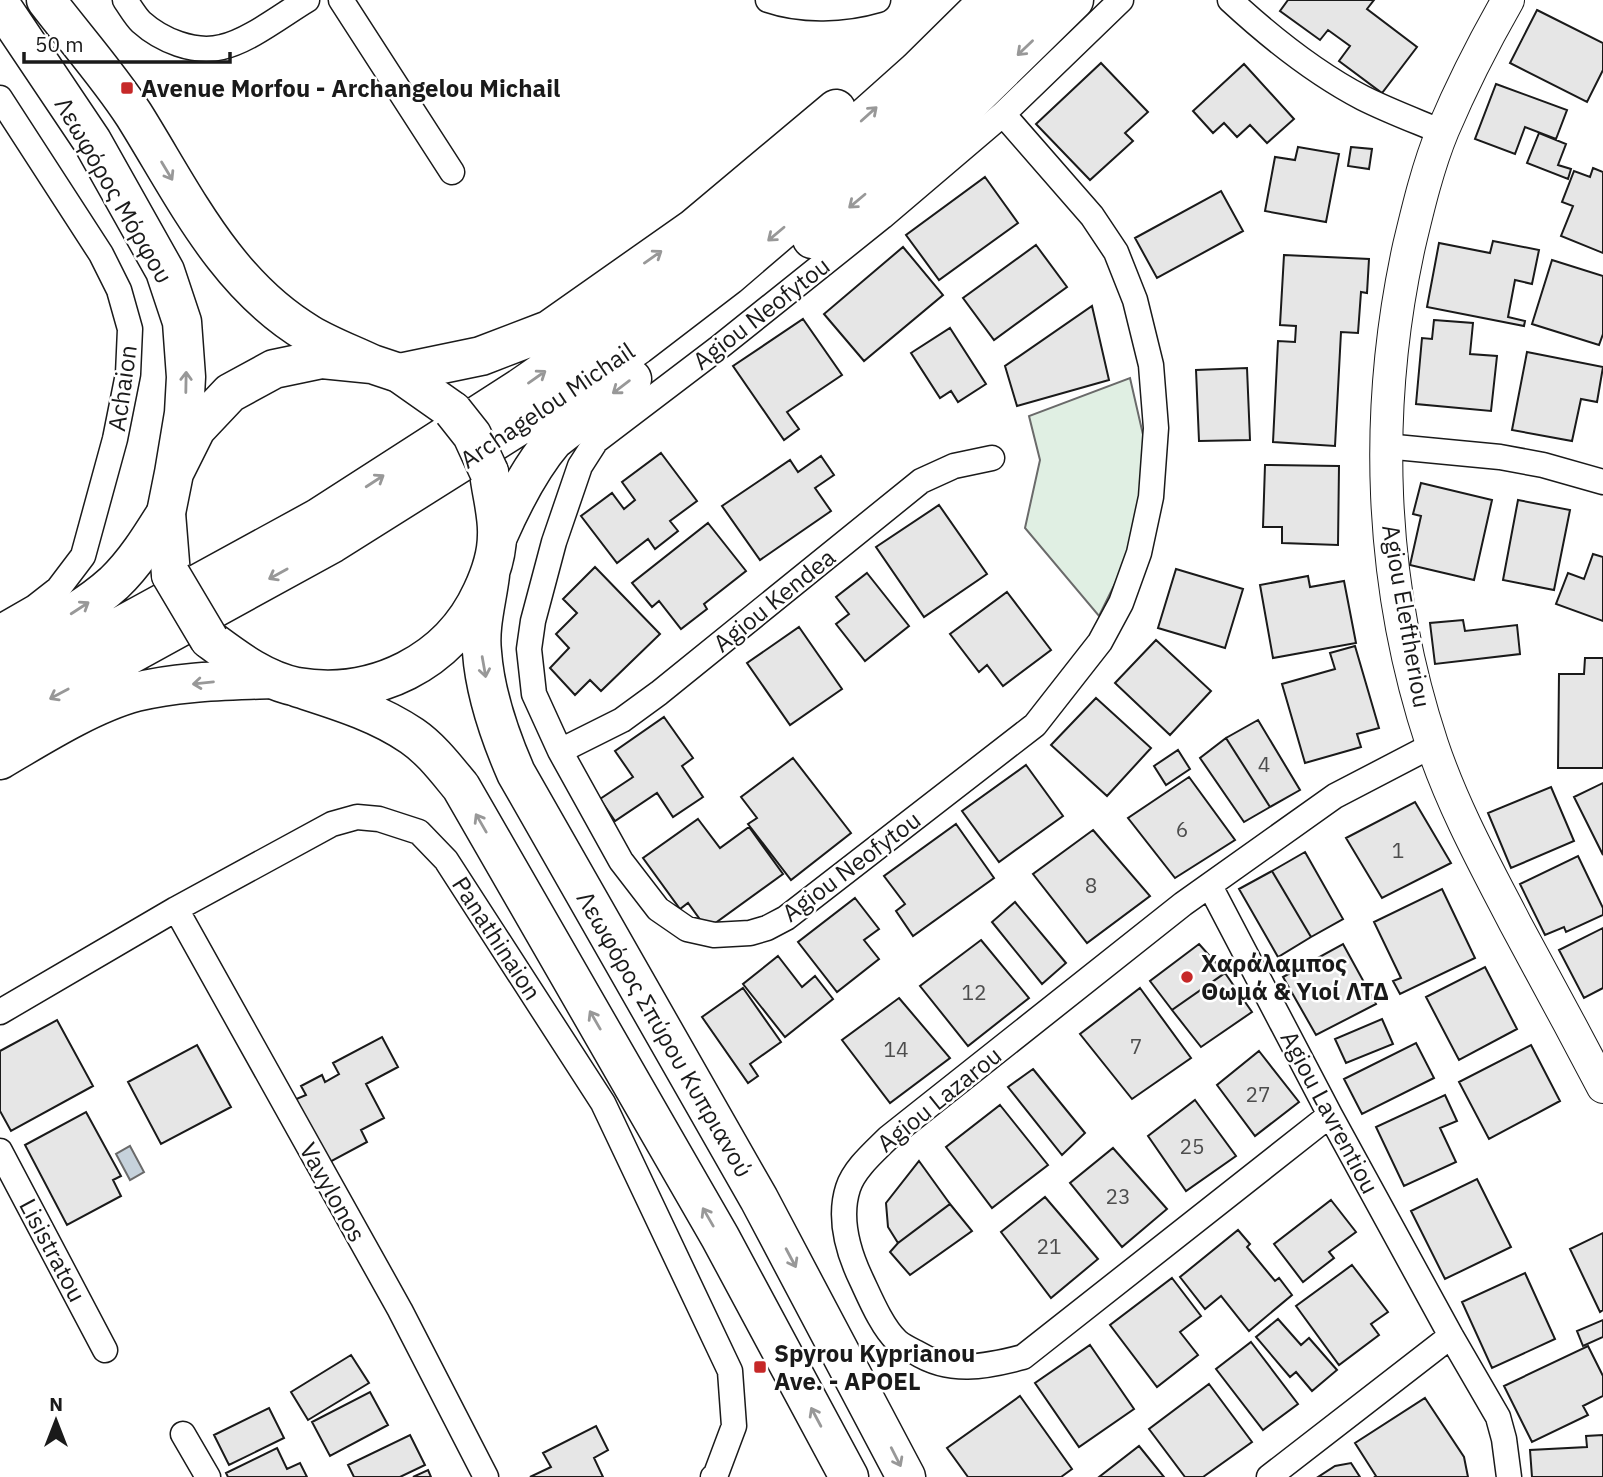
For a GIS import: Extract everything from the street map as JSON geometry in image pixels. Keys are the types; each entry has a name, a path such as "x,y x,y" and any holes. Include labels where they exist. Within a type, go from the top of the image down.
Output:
{"main road":[{"name":"Λεωφόρος Μόρφου","path":"46,0 132,112 209,240 254,293 310,335 386,368 453,411 472,435 488,471 498,536"},
{"path":"849,1477 720,1237 461,787 438,760 413,737 375,715 284,683 245,666 209,639 171,575 166,513 174,473 196,429 230,393 274,369 322,359 386,368 481,356 549,330 694,228 902,53 952,0"},
{"name":"Archagelou Michail","path":"0,692 318,518 520,388 614,323 706,253 795,180 917,71 989,0"},
{"name":"Archagelou Michail","path":"0,726 333,544 541,412 638,345 728,276 897,131 1033,0"},
{"path":"0,760 88,711 135,692 202,682 284,683 337,690 377,684 415,668 447,643 473,612 490,575 498,536 517,493 554,440 741,297 874,187 960,112 1074,0"},
{"name":"Λεωφόρος Μόρφου","path":"0,4 92,141 165,271 182,322 187,377 174,473"},
{"path":"0,655 84,606 115,582 153,535 166,513"},
{"name":"Λεωφόρος Σπύρου Κυπριανού","path":"490,575 481,650 497,725 516,773 758,1199 906,1477"}],"street":[{"path":"125,0 141,21 168,41 197,47 221,47 244,37 307,0"},
{"path":"341,0 452,172"},
{"path":"768,0 807,9 878,0"},
{"name":"Agiou Neofytou","path":"1003,114 1092,216 1116,252 1135,300 1151,365 1156,428 1150,497 1139,553 1121,603 1100,642 1035,726 786,918 750,933 714,935 687,929 658,909 621,861 560,751 534,694 529,649 533,621 554,542 587,451 596,441 717,349 882,217 1003,114 1121,0"},
{"path":"1230,0 1292,52 1342,86 1385,109 1442,132"},
{"name":"Agiou Eleftheriou","path":"1508,0 1483,43 1442,132 1416,214 1399,295 1389,365 1385,446 1388,522 1396,585 1412,671 1433,745 1459,813 1482,860 1603,1087"},
{"name":"Achaion","path":"0,97 101,254 120,290 130,329 128,374 115,439 83,556 58,589 36,607 0,626"},
{"path":"1385,446 1500,457 1542,465 1603,482"},
{"name":"Agiou Kendea","path":"560,751 622,720 659,693 921,481 954,467 992,458"},
{"name":"Agiou Lazarou","path":"1330,1115 1023,1357 989,1366 958,1368 924,1358 896,1341 875,1308 855,1268 844,1227 844,1204 849,1184 888,1138 1172,912 1335,796 1433,745"},
{"name":"Panathinaion","path":"0,1012 176,909 332,824 357,817 379,818 419,832 446,860 603,1103 730,1371 734,1426 713,1477"},
{"name":"Agiou Lavrentiou","path":"1210,886 1330,1115 1451,1336 1499,1417 1509,1477"},
{"name":"Vavylonos","path":"176,909 400,1310 486,1477"},
{"name":"Lisistratou","path":"0,1151 105,1350"},
{"path":"1269,1477 1451,1336"},
{"path":"183,1434 208,1477"}],"green space":[{"path":"1130,378 1144,439 1137,539 1099,616 1025,528 1040,460 1029,416"}],"shaded area":[{"path":"130,1146 144,1172 130,1180 116,1154"}],"building":[{"path":"1288,0 1374,0 1367,9 1417,47 1382,93 1339,61 1350,46 1328,30 1320,40 1280,11"},
{"path":"1537,10 1603,43 1603,70 1587,102 1510,63"},
{"path":"1101,63 1148,112 1125,133 1133,141 1090,180 1036,124"},
{"path":"1244,64 1294,119 1267,143 1250,125 1237,137 1224,123 1213,133 1193,111"},
{"path":"1496,84 1567,110 1556,139 1525,127 1515,154 1475,139"},
{"path":"1539,133 1566,144 1558,165 1571,169 1568,179 1527,163"},
{"path":"1298,147 1339,154 1326,222 1265,211 1275,157 1295,160"},
{"path":"1351,147 1372,149 1369,169 1348,166"},
{"path":"1593,168 1603,172 1603,253 1561,236 1573,206 1562,202 1574,171 1590,177"},
{"path":"985,177 1018,223 939,280 906,235"},
{"path":"1221,191 1243,231 1157,278 1135,238"},
{"path":"1493,241 1539,250 1532,284 1515,280 1508,317 1525,321 1524,326 1427,307 1439,243 1490,253"},
{"path":"1036,245 1067,287 994,340 963,298"},
{"path":"903,247 943,295 864,361 824,314"},
{"path":"1284,255 1369,259 1367,293 1361,292 1358,333 1341,332 1335,446 1273,442 1278,341 1295,342 1296,326 1280,325"},
{"path":"1552,260 1603,276 1603,334 1599,345 1532,324"},
{"path":"1092,306 1109,380 1017,406 1005,366"},
{"path":"803,319 842,375 787,412 799,429 784,440 733,366"},
{"path":"1434,320 1473,323 1470,354 1497,356 1491,411 1416,404 1422,338 1432,339"},
{"path":"950,328 986,384 958,402 951,391 940,398 911,353"},
{"path":"1527,352 1603,367 1597,402 1581,399 1572,441 1512,430"},
{"path":"1247,368 1250,440 1199,441 1196,370"},
{"path":"661,453 697,501 670,521 678,531 655,549 648,539 617,563 581,516 612,493 624,509 635,500 622,482"},
{"path":"821,456 834,475 815,488 831,511 760,560 722,506 790,460 798,472"},
{"path":"1265,465 1339,466 1338,545 1282,543 1282,527 1263,527"},
{"path":"1421,483 1492,500 1474,580 1410,565 1421,516 1413,514"},
{"path":"1518,500 1570,510 1554,590 1503,580"},
{"path":"939,505 987,574 924,617 876,547"},
{"path":"708,523 746,571 704,604 707,609 681,629 659,601 652,607 632,583"},
{"path":"1593,554 1603,557 1603,621 1556,604 1568,573 1584,579"},
{"path":"595,567 660,634 601,691 590,680 575,695 550,668 569,648 556,634 577,613 563,599"},
{"path":"1176,569 1243,589 1225,648 1158,628"},
{"path":"867,573 909,626 865,661 836,624 849,614 836,597"},
{"path":"1308,576 1310,587 1344,581 1356,643 1273,658 1260,585"},
{"path":"1007,592 1051,650 1003,686 987,665 979,672 950,634"},
{"path":"1463,620 1465,631 1517,625 1520,654 1435,664 1430,623"},
{"path":"799,627 842,689 790,725 747,663"},
{"path":"1156,640 1211,691 1170,735 1115,683"},
{"path":"1355,646 1379,728 1357,734 1361,747 1305,763 1282,684 1335,669 1330,653"},
{"path":"1585,658 1603,658 1603,768 1558,768 1559,674 1584,674"},
{"path":"1096,698 1151,748 1107,796 1051,745"},
{"path":"664,717 693,758 682,766 703,797 673,817 657,793 615,821 600,799 633,777 615,751"},
{"path":"1258,720 1300,790 1270,807 1226,738"},
{"path":"1226,738 1270,807 1244,822 1200,758"},
{"path":"1178,750 1190,769 1166,785 1154,766"},
{"path":"793,758 851,833 791,880 748,824 757,818 741,797"},
{"path":"1026,765 1063,816 999,862 962,811"},
{"path":"1189,777 1235,840 1175,878 1128,818"},
{"path":"1603,783 1603,855 1574,797"},
{"path":"1551,787 1574,841 1511,868 1488,813"},
{"path":"1415,802 1451,863 1382,898 1346,838"},
{"path":"698,819 720,848 749,827 783,874 707,929 688,903 680,909 643,858"},
{"path":"956,824 994,878 913,936 896,911 905,904 884,876"},
{"path":"1093,830 1150,896 1087,943 1033,874"},
{"path":"1305,852 1343,919 1311,937 1272,871"},
{"path":"1578,856 1603,908 1603,915 1566,932 1564,927 1545,935 1520,884"},
{"path":"1272,871 1311,937 1278,957 1239,889"},
{"path":"1442,889 1475,958 1400,994 1393,981 1401,978 1374,922"},
{"path":"855,898 879,929 864,940 879,959 837,992 798,942"},
{"path":"1015,902 1066,963 1042,984 992,922"},
{"path":"1603,928 1603,988 1584,998 1559,950"},
{"path":"981,940 1029,998 968,1046 920,986"},
{"name":"Χαράλαμπος Θωμά & Υιοί ΛΤΔ","path":"1199,944 1225,973 1172,1010 1150,981"},
{"path":"1343,944 1376,1004 1316,1035 1283,977"},
{"path":"778,956 802,987 815,976 833,999 785,1037 743,984"},
{"path":"1485,967 1517,1029 1459,1060 1426,997"},
{"path":"1225,973 1252,1012 1201,1047 1172,1010"},
{"path":"743,988 781,1042 750,1064 758,1076 748,1083 702,1017"},
{"path":"1140,988 1191,1058 1132,1099 1080,1034"},
{"path":"899,998 950,1058 890,1103 842,1040"},
{"path":"1382,1019 1393,1044 1346,1063 1335,1039"},
{"path":"57,1020 93,1086 11,1131 0,1111 0,1051"},
{"path":"382,1037 398,1067 366,1084 384,1118 361,1130 367,1142 328,1163 294,1100 306,1095 301,1086 322,1075 325,1082 339,1074 333,1063"},
{"path":"1416,1043 1434,1078 1362,1114 1344,1079"},
{"path":"197,1045 231,1107 161,1144 128,1082"},
{"path":"1531,1045 1560,1101 1489,1139 1459,1082"},
{"path":"1259,1051 1299,1102 1255,1136 1217,1085"},
{"path":"1033,1069 1085,1133 1062,1155 1008,1087"},
{"path":"1445,1095 1457,1121 1440,1128 1456,1162 1404,1186 1376,1127"},
{"path":"1195,1100 1236,1156 1186,1191 1148,1136"},
{"path":"1000,1105 1048,1165 992,1208 946,1147"},
{"path":"86,1112 121,1176 113,1180 121,1196 67,1225 25,1145"},
{"path":"1113,1148 1167,1209 1122,1247 1070,1183"},
{"path":"919,1161 950,1204 898,1243 888,1227 886,1203"},
{"path":"1477,1179 1511,1247 1445,1279 1411,1211"},
{"path":"1045,1197 1098,1259 1051,1298 1001,1232"},
{"path":"1331,1200 1356,1232 1329,1252 1334,1258 1303,1282 1274,1244"},
{"path":"950,1204 972,1231 910,1275 890,1252"},
{"path":"1238,1230 1250,1244 1247,1247 1275,1281 1279,1278 1292,1295 1249,1331 1221,1296 1205,1309 1180,1277"},
{"path":"1603,1233 1603,1310 1600,1312 1570,1249"},
{"path":"1352,1265 1388,1312 1371,1324 1379,1335 1339,1365 1296,1306"},
{"path":"1525,1273 1555,1339 1492,1368 1462,1302"},
{"path":"1172,1278 1201,1316 1180,1332 1198,1355 1157,1387 1110,1325"},
{"path":"1278,1319 1301,1345 1309,1338 1337,1370 1312,1391 1296,1372 1290,1377 1256,1337"},
{"path":"1603,1320 1603,1337 1583,1346 1577,1331"},
{"path":"1251,1342 1298,1404 1263,1430 1216,1369"},
{"path":"1090,1345 1134,1409 1079,1447 1035,1383"},
{"path":"1588,1346 1603,1376 1603,1396 1583,1406 1588,1415 1532,1442 1504,1386"},
{"path":"351,1355 369,1383 308,1420 291,1392"},
{"path":"1209,1384 1252,1442 1203,1477 1185,1477 1149,1429"},
{"path":"370,1392 388,1425 330,1456 312,1422"},
{"path":"1020,1396 1072,1469 1061,1477 968,1477 947,1448"},
{"path":"1425,1398 1464,1457 1468,1477 1374,1477 1376,1476 1355,1443"},
{"path":"269,1408 284,1438 229,1465 214,1435"},
{"path":"596,1426 608,1450 594,1458 603,1477 530,1477 551,1467 543,1453"},
{"path":"410,1435 425,1465 400,1477 354,1477 348,1465"},
{"path":"1603,1435 1603,1477 1532,1477 1530,1450 1587,1447 1586,1436"},
{"path":"1139,1446 1164,1477 1099,1477"},
{"path":"277,1448 287,1469 300,1463 307,1477 228,1477 226,1473"},
{"path":"1351,1463 1360,1477 1318,1477 1335,1466"},
{"path":"428,1470 431,1477 413,1477"}],"place":[{"name":"Avenue Morfou - Archangelou Michail","path":"127,88"},
{"name":"Χαράλαμπος Θωμά & Υιοί ΛΤΔ","path":"1187,977"},
{"name":"Spyrou Kyprianou Ave. - APOEL","path":"760,1367"}]}
